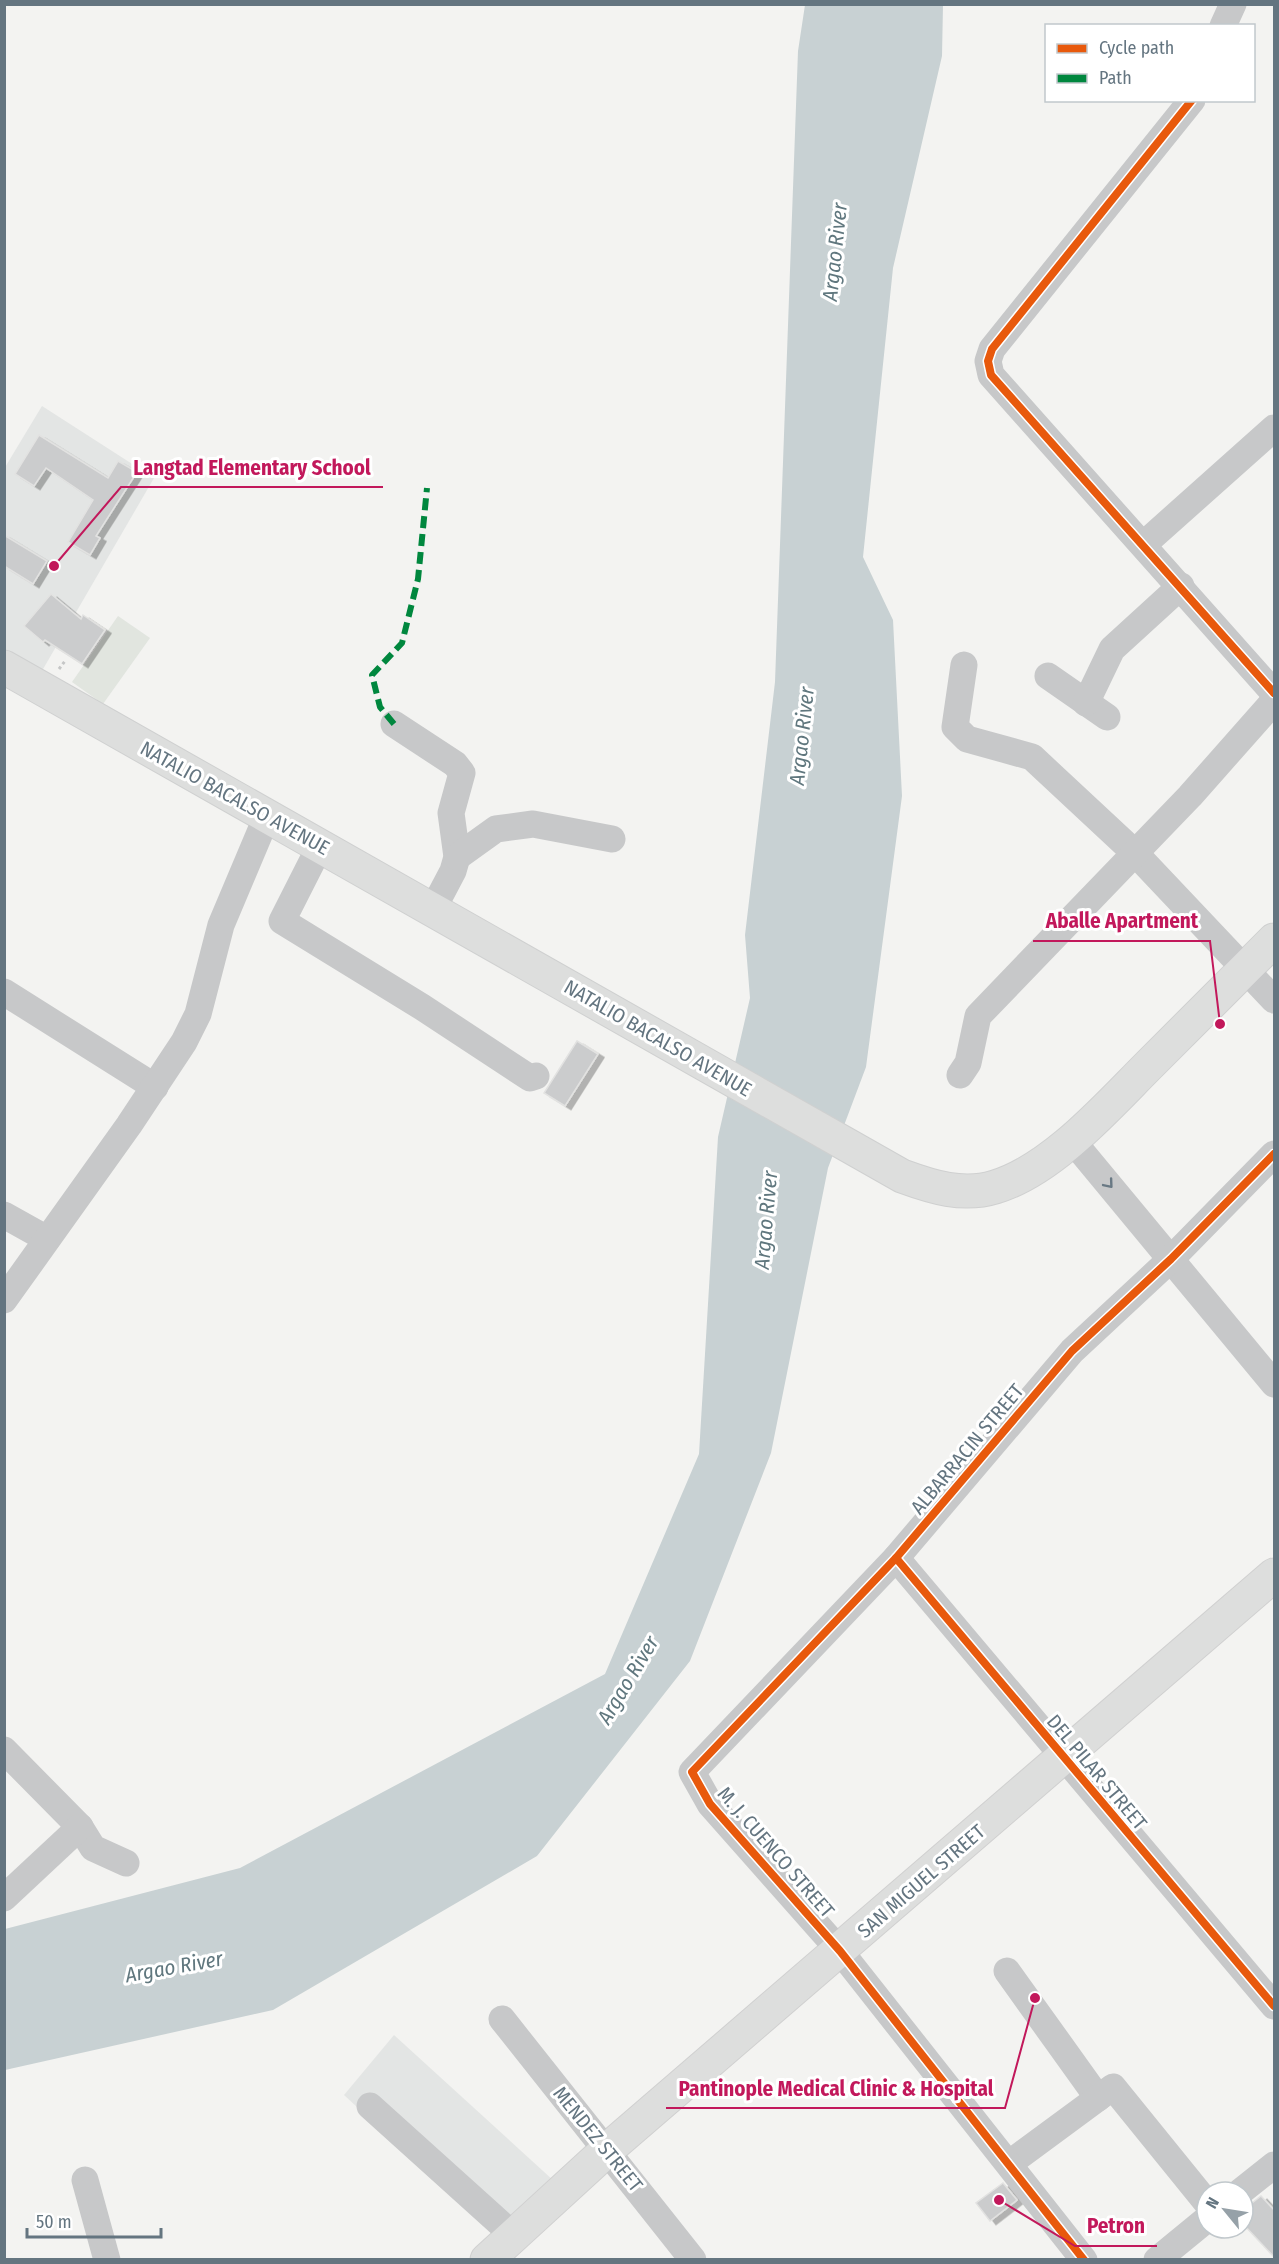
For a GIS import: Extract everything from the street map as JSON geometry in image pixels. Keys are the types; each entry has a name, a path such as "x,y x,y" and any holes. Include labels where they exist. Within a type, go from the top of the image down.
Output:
{"main road":[{"name":"NATALIO BACALSO AVENUE","path":"4,667 902,1176 936,1188 967,1192 995,1188 1024,1176 1071,1139 1275,940"},
{"name":"SAN MIGUEL STREET","path":"486,2259 607,2150 1275,1575"}],"street":[{"path":"1224,24 1233,4"},
{"path":"1190,102 992,349 988,361 991,375 1275,693"},
{"path":"1143,545 1275,429"},
{"path":"1048,676 1096,710 1112,649 1181,586"},
{"path":"964,665 955,727 967,739 1032,757 1135,853 1275,1000"},
{"path":"960,1075 968,1063 978,1016 1135,853 1275,701"},
{"path":"394,724 454,764 462,773 451,813 457,857 453,871 433,909"},
{"path":"4,1300 155,1088 184,1042 198,1014 221,926 267,816"},
{"path":"457,857 496,829 533,824 612,839"},
{"path":"320,846 282,921 422,1007 530,1078 536,1076"},
{"path":"4,992 155,1088"},
{"path":"1071,1139 1275,1384"},
{"name":"ALBARRACIN STREET","path":"692,1772 896,1558 1072,1351 1171,1259 1275,1154"},
{"path":"4,1215 47,1239"},
{"name":"DEL PILAR STREET","path":"896,1558 1275,2006"},
{"path":"4,1750 80,1827 93,1848 126,1863"},
{"name":"M. J. CUENCO STREET","path":"692,1772 710,1804 840,1951 1084,2259"},
{"path":"4,1898 80,1827"},
{"path":"1007,1971 1098,2098"},
{"name":"MENDEZ STREET","path":"502,2019 693,2259"},
{"path":"1010,2163 1113,2086 1195,2188"},
{"path":"370,2106 513,2235"},
{"path":"1255,2180 1275,2165"},
{"path":"85,2180 107,2259"},
{"path":"1157,2259 1195,2229"}],"shaded area":[{"path":"42,406 154,478 39,676 5,654 4,469"},
{"path":"118,616 150,638 103,704 72,682"},
{"path":"394,2035 554,2181 494,2234 344,2095"}],"water":[{"name":"Argao River","path":"805,5 943,5 942,56 893,268 863,557 893,620 902,796 866,1067 828,1168 771,1453 690,1661 537,1856 273,2010 5,2070 5,1929 240,1868 605,1674 699,1454 718,1137 750,998 745,935 775,682 798,51"}],"building":[{"path":"39,435 108,478 118,461 137,472 96,536 100,538 90,555 68,542 93,500 46,468 34,486 15,474"},
{"path":"4,535 47,561 33,584 4,566"},
{"path":"51,594 81,619 83,615 105,630 82,664 45,640 43,642 24,626"},
{"path":"577,1041 598,1054 565,1106 544,1093"},
{"path":"1003,2183 1017,2200 990,2221 976,2203"},
{"path":"1261,2196 1275,2211 1275,2258 1255,2237 1255,2201"}],"marked path":[{"path":"394,724 380,707 372,675 402,643 418,579 427,488"}],"cycle path":[{"path":"1190,102 992,349 988,361 991,375 1274,693"},
{"path":"1084,2260 840,1951 710,1804 692,1772 896,1558 1072,1351 1171,1259 1274,1154"},
{"path":"896,1558 1274,2006"}],"place":[{"name":"Langtad Elementary School","path":"54,566"},
{"name":"Aballe Apartment","path":"1220,1024"},
{"name":"Pantinople Medical Clinic & Hospital","path":"1035,1998"},
{"name":"Petron","path":"999,2200"}]}
